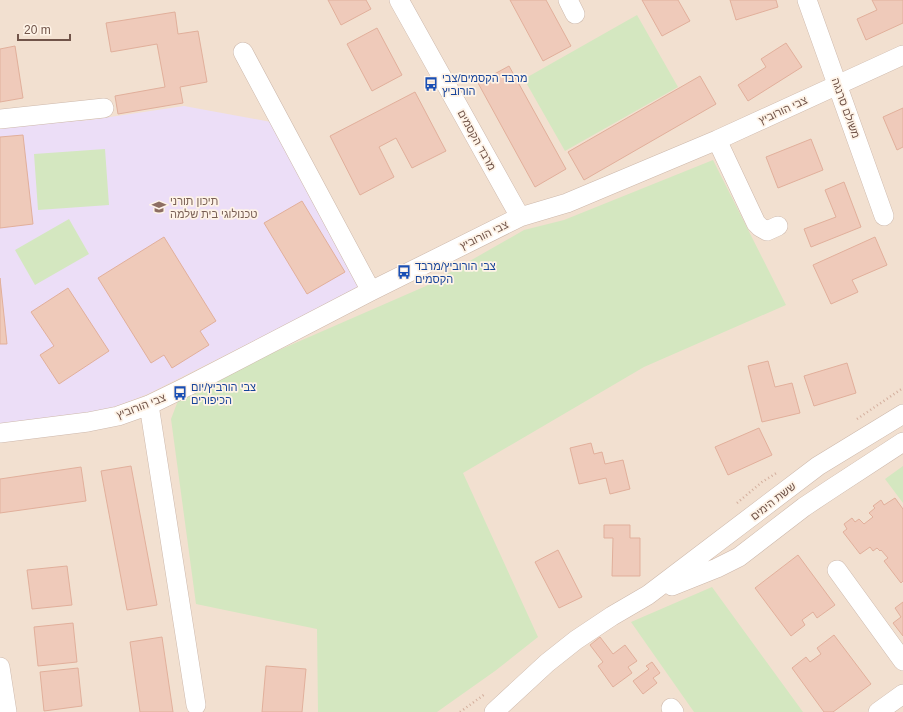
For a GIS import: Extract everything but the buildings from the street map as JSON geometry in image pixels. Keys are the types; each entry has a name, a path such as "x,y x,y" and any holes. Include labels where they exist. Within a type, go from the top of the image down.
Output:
{"street":[{"name":"מרבד הקסמים","path":"399,0 520,217"},
{"name":"משולם סרנגה","path":"808,0 884,216"},
{"path":"244,52 371,291"},
{"name":"צבי הורוביץ","path":"0,433 88,422 118,416 149,405 371,291 520,217 567,203 717,140 903,55"},
{"path":"0,119 104,108"},
{"path":"717,140 756,223 760,227 767,230 778,226"},
{"path":"149,405 196,705"},
{"name":"ששת הימים","path":"494,712 576,640 648,595 818,466 903,414"},
{"name":"ששת הימים","path":"648,595 706,573 739,557 810,503 903,442"},
{"path":"837,570 903,661"},
{"path":"0,667 7,712"},
{"path":"886,710 903,694"}],"shaded area":[{"path":"0,0 903,0 903,712 0,712"},
{"name":"תיכון תורני טכנולוגי בית שלמה","path":"184,106 271,122 361,287 148,394 117,406 84,415 0,424 0,127 90,120"}],"green space":[{"path":"637,15 678,87 565,151 524,79"},
{"path":"105,149 109,205 38,210 34,154"},
{"path":"713,160 786,305 644,367 463,473 538,637 495,671 437,712 318,712 317,629 196,604 171,419 179,398 199,385 426,286 524,230 564,220"},
{"path":"69,219 89,254 35,285 15,250"},
{"path":"903,466 903,503 885,479"},
{"path":"712,587 803,712 694,712 631,622"}],"place":[{"name":"מרבד הקסמים/צבי הורוביץ","path":"431,84"},
{"name":"תיכון תורני טכנולוגי בית שלמה","path":"159,207"},
{"name":"צבי הורוביץ/מרבד הקסמים","path":"404,272"},
{"name":"צבי הורביץ/יום הכיפורים","path":"180,393"}]}
